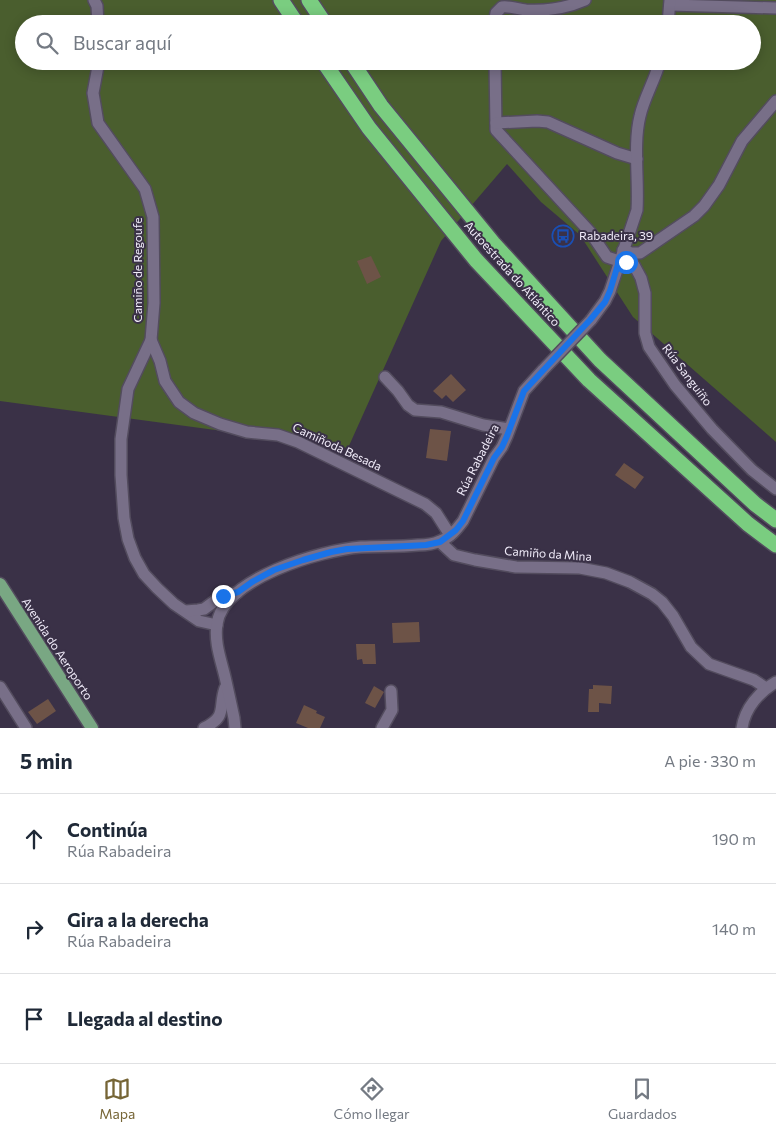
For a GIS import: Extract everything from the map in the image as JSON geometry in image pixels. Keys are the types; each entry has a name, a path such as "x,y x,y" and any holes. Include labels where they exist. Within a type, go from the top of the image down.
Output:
{"highway":[{"path":"281,0 291,15"},
{"path":"309,0 319,15"},
{"name":"Autoestrada do Atlántico","path":"329,70 369,128 476,260 588,380 748,524 776,545"},
{"name":"Autoestrada do Atlántico","path":"357,70 381,106 493,243 600,360 755,504 776,520"}],"main road":[{"name":"Avenida do Aeroporto","path":"0,584 92,728"}],"street":[{"path":"94,0 97,6 98,15"},
{"path":"496,15 502,7 508,6 525,10 550,9 576,4 585,0"},
{"path":"669,15 670,2 776,8"},
{"name":"Camiño de Regoufe","path":"97,70 93,94 98,123 144,188 153,217 154,303 151,340 128,389 121,439 124,518 128,539 135,558 144,574 169,599 199,620 217,625"},
{"path":"495,70 496,123 548,122 617,153 637,159"},
{"name":"Rúa Rabadeira","path":"445,538 456,530 463,521 494,458 502,447 524,391 605,302 637,210 638,128 640,115 658,70"},
{"path":"621,256 640,253 694,216 719,185 742,141 776,100"},
{"name":"Rúa Sanguiño","path":"496,123 496,130 590,232 607,257 621,256 626,262 634,265 641,278 645,293 645,333 649,347 675,385 712,429 752,470 776,489"},
{"name":"Camiñoda Besada","path":"151,340 160,361 165,381 179,402 194,413 220,424 247,432 278,435 298,442 425,504 436,513 445,538"},
{"path":"385,377 408,405 415,410 441,412 484,425 509,429"},
{"path":"235,728 216,635 218,619 227,603 238,592 274,570 331,552 347,549 426,545 445,538"},
{"name":"Camiño da Mina","path":"445,538 454,555 474,560 516,567 580,568 606,573 630,582 662,602 674,616 691,647 709,664 771,685"},
{"path":"186,611 204,608 223,596 238,592"},
{"path":"204,728 213,724 221,714 223,694 227,684"},
{"path":"742,728 748,710 754,700 771,685"},
{"path":"0,687 26,728"},
{"path":"382,728 392,710 391,690"}],"green space":[{"path":"0,0 776,0 776,442 633,317 580,235 541,202 507,164 441,241 348,448 0,401"}],"building":[{"path":"371,256 381,277 367,284 357,261"},
{"path":"451,374 466,390 453,402 446,395 442,399 433,391"},
{"path":"430,429 451,431 447,461 426,458"},
{"path":"624,463 644,477 635,489 615,475"},
{"path":"419,622 420,642 393,643 392,623"},
{"path":"356,644 375,644 376,664 363,664 362,659 357,660"},
{"path":"593,685 612,686 611,704 599,703 599,712 588,712 589,689 593,689"},
{"path":"374,686 384,692 375,708 365,703"},
{"path":"48,699 56,711 37,724 28,712"},
{"path":"304,705 325,717 320,728 308,728 296,723"}],"place":[{"name":"Rabadeira, 39","path":"563,236"}],"route":[{"path":"223,596 238,592 274,570 303,560 347,549 426,545 440,542 448,537 463,521 494,458 502,447 524,391 605,302 619,261 626,262"}]}
